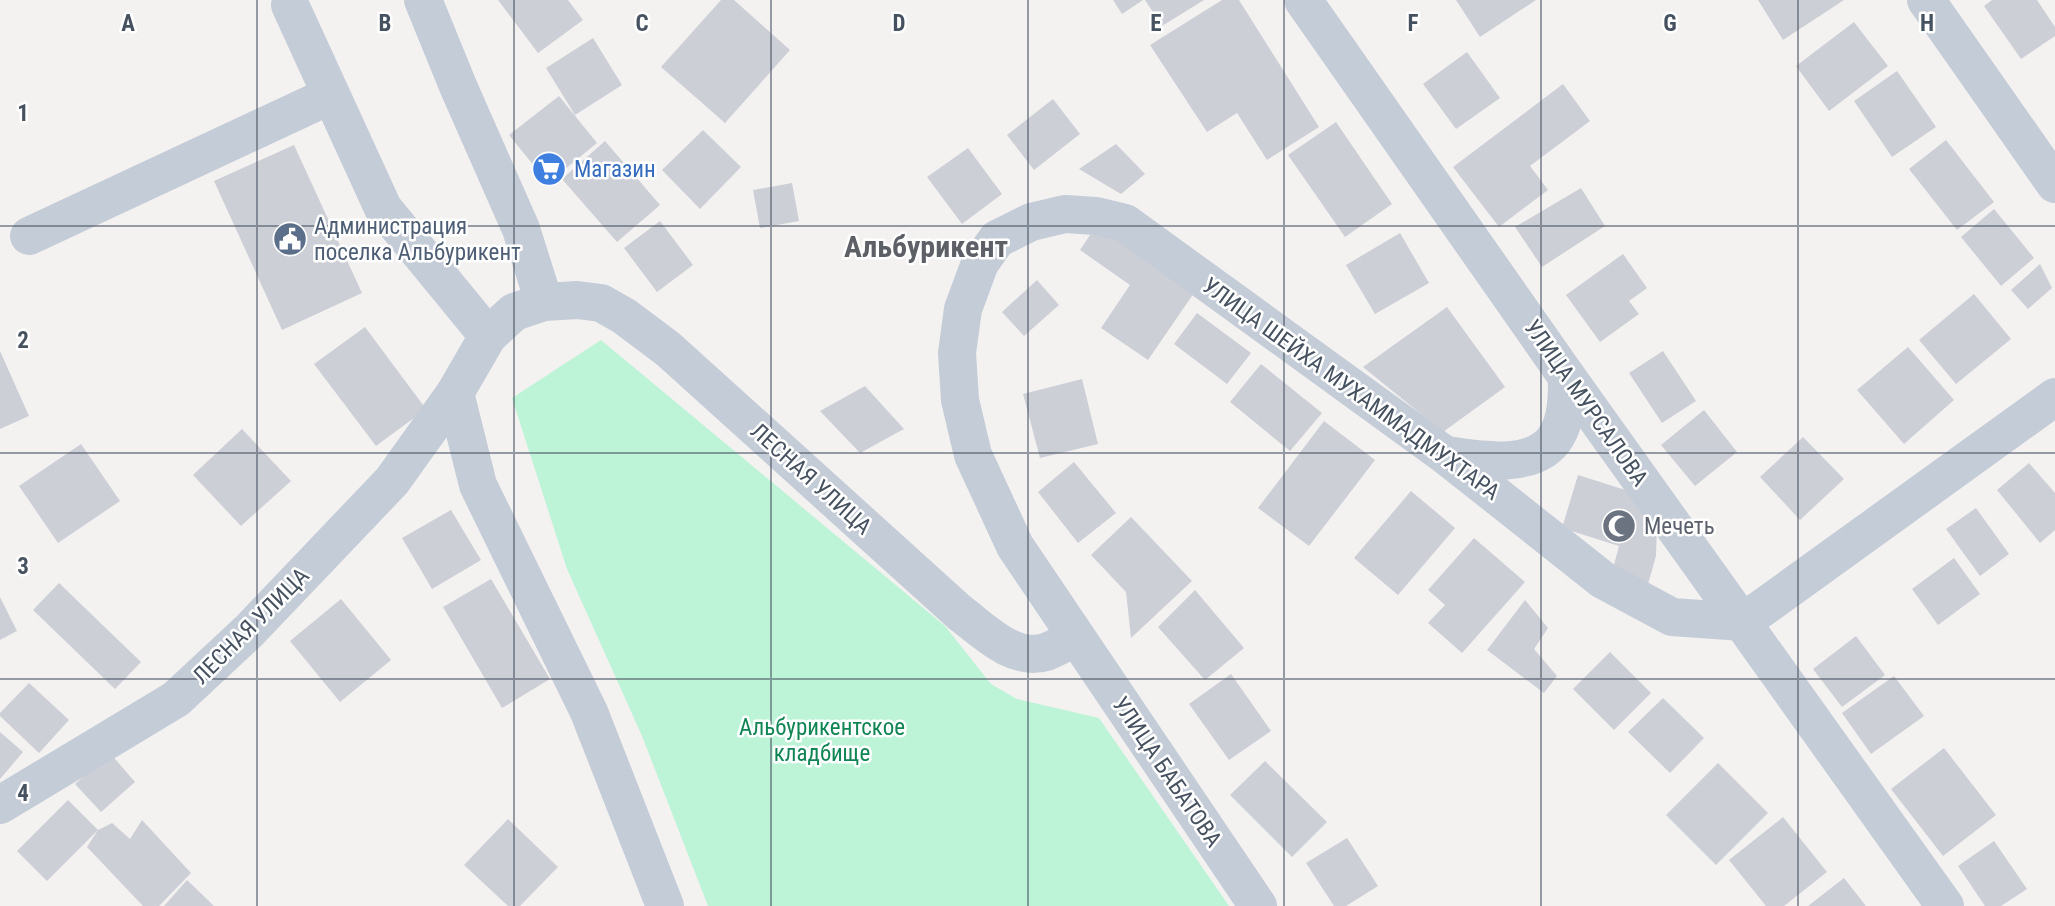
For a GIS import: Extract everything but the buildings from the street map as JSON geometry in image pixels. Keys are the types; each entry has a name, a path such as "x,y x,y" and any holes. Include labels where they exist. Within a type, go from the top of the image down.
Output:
{"street":[{"path":"424,0 458,86 521,229 544,302"},
{"name":"УЛИЦА МУРСАЛОВА","path":"1303,0 1567,377 1945,906"},
{"path":"1926,0 2055,184"},
{"path":"290,5 383,208 488,336"},
{"path":"29,236 331,95"},
{"name":"УЛИЦА ШЕЙХА МУХАММАДМУХТАРА","path":"1076,638 1015,546 973,455 960,400 957,353 963,309 980,263 997,239 1031,222 1065,215 1096,216 1125,223 1445,455 1603,580 1672,617 1744,622"},
{"name":"ЛЕСНАЯ УЛИЦА","path":"0,805 176,699 249,631 392,481 455,393 488,336 514,313 544,302 577,300 601,303 635,324 678,358 959,612 1002,645 1022,653 1043,653 1076,638"},
{"path":"1445,455 1492,463 1527,457 1545,449 1557,436 1566,408 1567,377"},
{"path":"455,393 478,485 589,712 665,906"},
{"path":"1744,622 2055,397"},
{"name":"УЛИЦА БАБАТОВА","path":"1076,638 1258,906"}],"green space":[{"name":"Альбурикентское кладбище","path":"601,340 945,626 991,684 1017,699 1099,718 1229,906 708,906 642,736 567,569 512,398"}],"place":[{"name":"Магазин","path":"549,169"},
{"name":"Администрация поселка Альбурикент","path":"290,239"},
{"name":"Мечеть","path":"1619,526"}],"district":[{"name":"Альбурикент","path":"926,246"}]}
